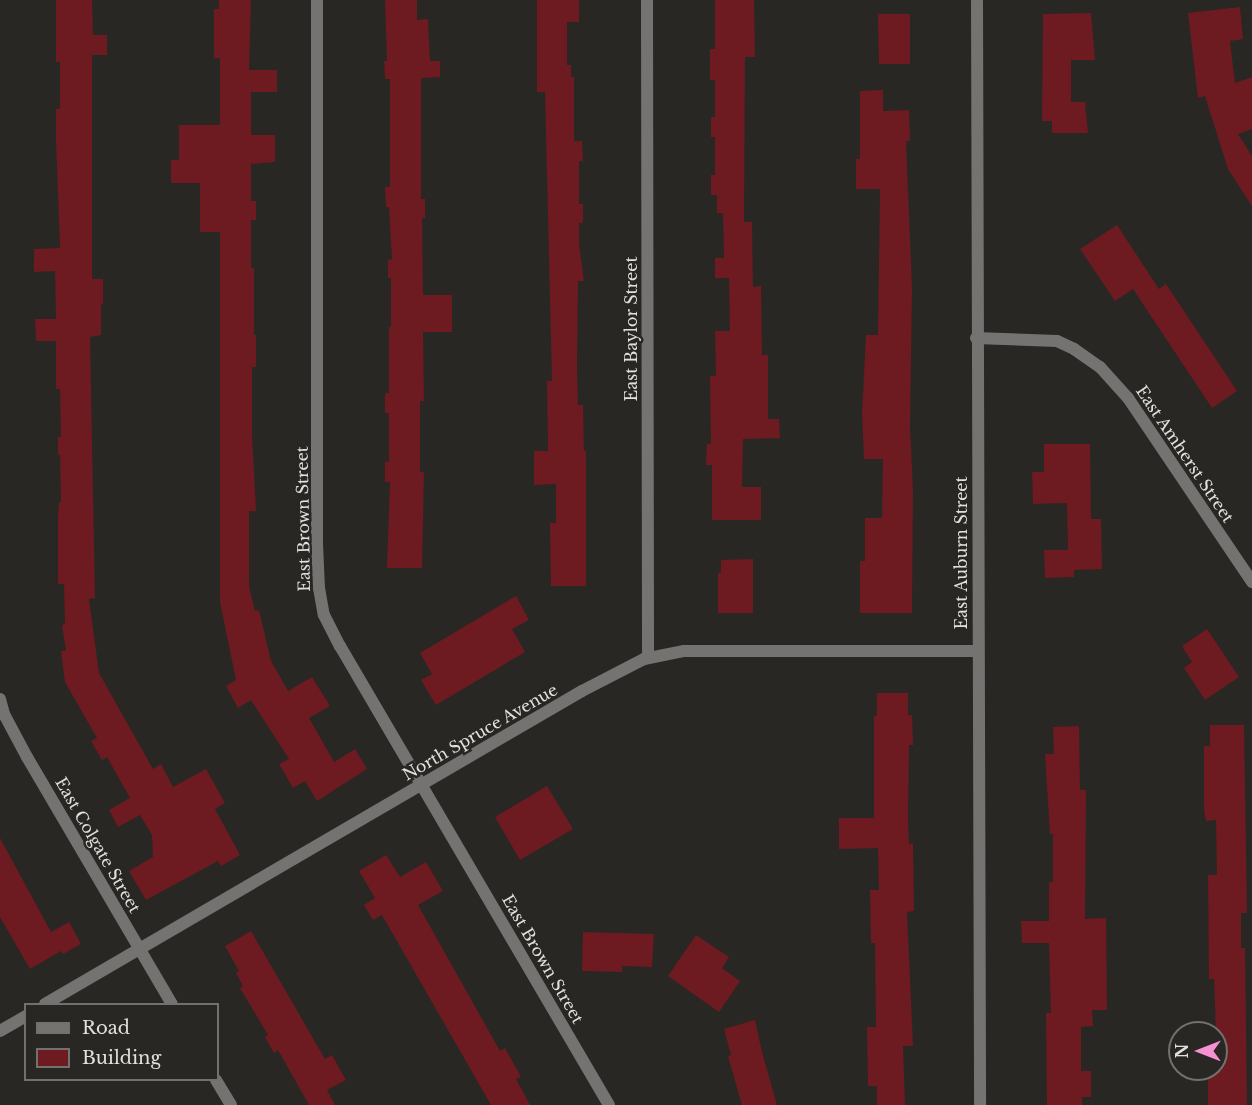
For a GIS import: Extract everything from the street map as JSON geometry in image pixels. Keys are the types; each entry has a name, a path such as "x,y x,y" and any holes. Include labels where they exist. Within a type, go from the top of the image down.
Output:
{"street":[{"name":"East Brown Street","path":"317,0 319,588 324,615 609,1105"},
{"name":"East Baylor Street","path":"647,0 648,658"},
{"name":"East Auburn Street","path":"977,0 976,338 980,1105"},
{"name":"East Amherst Street","path":"976,338 1057,340 1074,348 1100,367 1128,398 1252,582"},
{"name":"North Spruce Avenue","path":"48,1003 582,691 648,658 684,651 978,651"},
{"name":"East Colgate Street","path":"0,699 4,714 27,757 171,1003"},
{"path":"0,1031 24,1017"},
{"path":"217,1081 231,1105"}],"building":[{"path":"56,0 92,0 93,35 107,35 107,55 92,55 92,279 103,279 103,304 101,304 101,335 90,337 95,598 89,599 99,673 153,769 161,764 173,787 206,769 225,803 215,809 240,855 221,866 218,861 146,900 129,871 153,857 152,835 140,815 118,827 109,810 130,798 107,757 102,760 91,741 97,738 65,682 61,651 66,651 62,625 65,624 64,584 58,584 58,518 59,502 61,502 60,455 58,455 58,437 61,437 60,389 56,389 56,341 36,341 35,319 56,319 55,271 34,272 34,249 60,248 56,109 60,109 60,62 56,62"},
{"path":"219,0 251,0 249,70 277,70 277,92 251,92 251,135 275,135 275,162 251,164 251,201 256,201 256,220 251,220 251,268 254,268 254,335 256,335 256,367 252,367 252,436 256,511 249,511 249,587 255,611 259,610 271,661 288,691 312,677 330,706 309,718 334,762 355,749 367,769 317,801 305,781 293,788 279,764 289,759 251,700 238,708 226,686 236,680 220,602 220,232 200,232 200,183 171,183 171,160 179,160 179,125 220,125 220,58 214,58 214,9 219,9"},
{"path":"385,0 417,0 417,20 428,19 430,61 440,61 440,77 421,78 421,199 425,199 425,218 422,218 423,295 452,295 452,332 423,332 424,401 420,401 420,472 424,472 422,568 387,568 390,482 385,482 385,462 389,462 389,413 385,413 385,393 389,393 391,278 388,278 388,260 392,259 389,207 386,207 385,187 390,187 390,79 385,79 384,61 387,61"},
{"path":"537,0 579,0 579,22 567,22 567,65 571,65 571,77 574,77 574,141 582,141 583,161 579,161 579,204 583,204 583,223 579,223 579,244 584,281 578,281 577,366 578,405 583,405 584,451 586,451 586,586 551,586 550,523 556,523 556,484 534,485 534,451 548,451 547,381 552,381 545,92 537,92"},
{"path":"715,0 754,0 755,57 745,57 744,222 752,222 753,287 761,286 762,355 768,355 768,419 779,419 780,438 743,439 742,487 761,487 761,520 712,520 712,465 706,465 707,444 711,444 710,376 716,376 715,331 730,331 729,278 715,278 715,258 724,258 723,213 717,213 717,195 711,195 711,175 715,175 715,137 711,137 711,117 715,117 715,80 710,80 710,49 715,49"},
{"path":"1240,7 1243,39 1230,41 1235,83 1252,77 1252,129 1238,134 1252,156 1252,206 1228,169 1205,96 1198,98 1188,13"},
{"path":"1091,13 1095,60 1071,60 1071,102 1085,102 1088,133 1052,133 1052,121 1042,121 1043,14"},
{"path":"878,14 910,14 910,64 879,64"},
{"path":"883,90 883,111 909,110 910,141 906,141 912,288 910,427 913,490 912,613 860,613 860,561 865,561 865,518 882,518 883,459 864,459 862,413 866,335 878,335 880,189 856,189 856,159 860,159 860,91"},
{"path":"1117,225 1159,289 1166,284 1237,391 1212,408 1133,289 1115,301 1080,249"},
{"path":"1044,444 1090,444 1091,519 1101,519 1102,569 1074,570 1074,577 1045,578 1044,550 1068,550 1067,503 1033,504 1032,472 1044,472"},
{"path":"753,559 753,613 718,613 718,573 721,573 721,560"},
{"path":"516,596 529,620 512,629 525,652 436,705 421,680 432,674 420,653"},
{"path":"1207,629 1239,677 1205,700 1184,668 1192,662 1182,646"},
{"path":"877,693 908,693 908,715 912,715 913,745 909,745 908,818 909,844 913,844 914,911 907,912 913,1046 903,1046 905,1105 877,1105 877,1086 868,1086 867,1027 876,1027 875,943 871,943 870,890 879,890 878,848 839,849 839,818 874,818 874,716 877,716"},
{"path":"1210,725 1244,725 1247,913 1241,913 1241,948 1245,948 1247,1105 1208,1105 1208,1081 1228,1081 1228,1021 1216,1021 1214,979 1209,979 1208,875 1217,875 1216,820 1206,821 1204,810 1204,746 1210,746"},
{"path":"1079,726 1080,790 1086,790 1085,919 1106,918 1107,1010 1092,1010 1093,1026 1081,1027 1081,1071 1091,1071 1091,1097 1082,1097 1082,1105 1047,1105 1046,1013 1051,1013 1049,943 1022,943 1021,921 1049,921 1049,882 1053,882 1053,834 1050,834 1045,754 1054,754 1053,727"},
{"path":"547,786 573,829 520,860 495,817"},
{"path":"0,838 51,932 69,922 81,944 63,954 61,951 30,969 0,917"},
{"path":"386,855 400,877 426,862 443,891 418,905 500,1051 505,1048 521,1077 516,1079 530,1105 491,1105 382,915 373,920 364,905 375,898 359,871"},
{"path":"251,931 325,1059 332,1055 346,1080 327,1090 335,1105 309,1105 278,1050 274,1053 265,1037 268,1035 240,988 243,986 236,973 239,971 225,946"},
{"path":"583,932 654,934 652,967 622,966 622,972 582,971"},
{"path":"696,935 729,957 722,968 740,981 719,1012 668,976"},
{"path":"755,1020 777,1105 742,1105 728,1056 731,1055 724,1029"}]}
